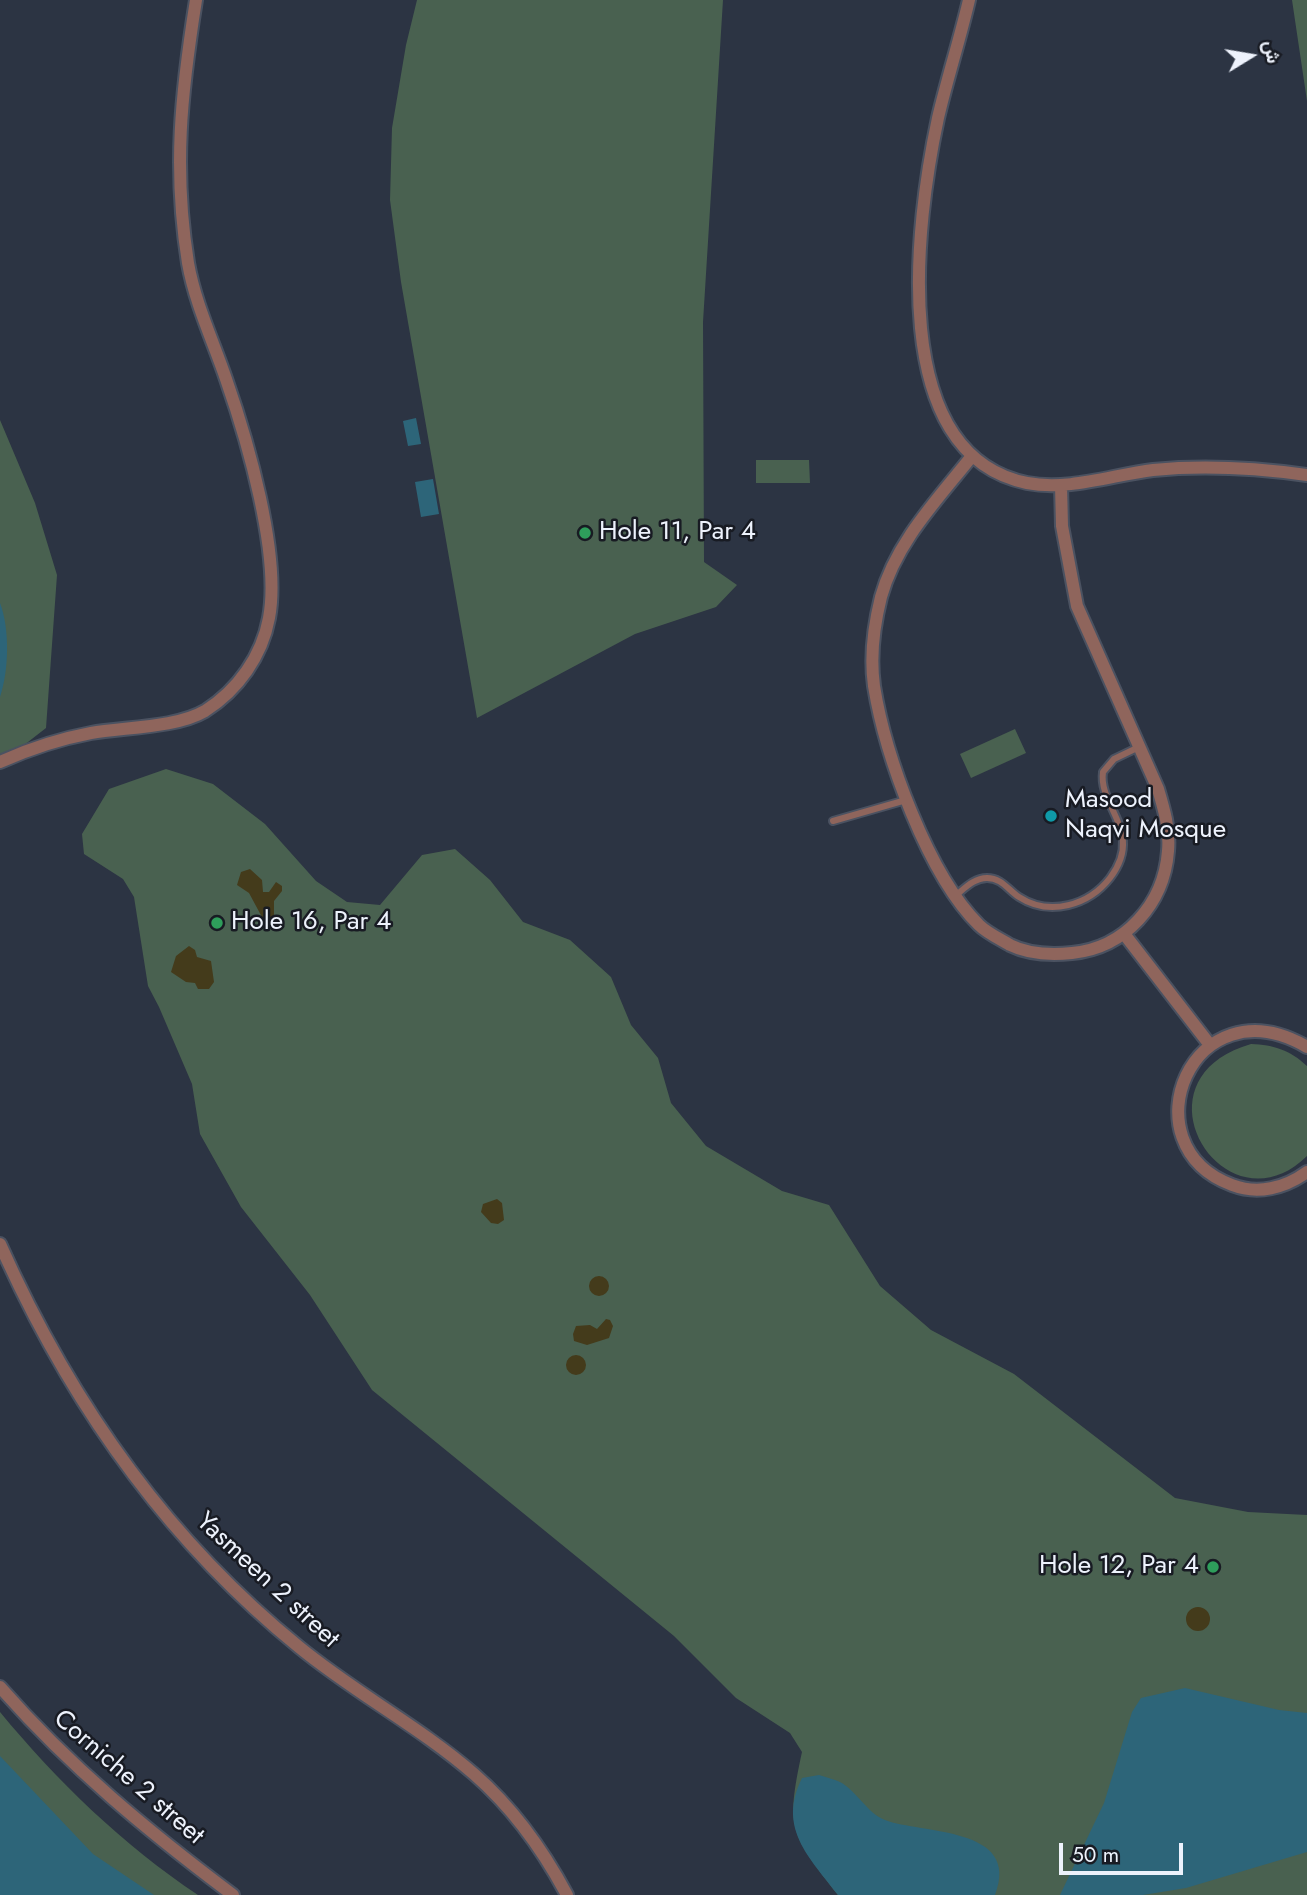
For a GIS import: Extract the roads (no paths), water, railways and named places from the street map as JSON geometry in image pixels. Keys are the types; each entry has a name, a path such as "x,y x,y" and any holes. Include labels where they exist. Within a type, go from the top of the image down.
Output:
{"street":[{"path":"0,762 51,742 165,723 203,712 235,687 257,655 269,617 270,577 255,476 242,427 189,268 179,202 178,136 196,0"},
{"path":"969,0 939,117 927,180 922,244 921,308 928,372 934,400 951,432 972,456 998,473 1027,483 1060,485 1155,470 1213,468 1307,475"},
{"path":"972,456 898,555 881,596 873,639 873,683 882,726 908,799 933,857 955,896 980,927 1013,947 1051,955 1090,951 1125,935 1146,911 1161,883 1168,852 1167,820 1140,747 1077,606 1063,540 1060,485"},
{"path":"1125,935 1210,1045"},
{"path":"1307,1047 1286,1035 1260,1030 1234,1033 1210,1045 1192,1064 1181,1088 1178,1114 1183,1140 1197,1163 1217,1180 1242,1189 1269,1190 1294,1182 1307,1172"},
{"name":"Yasmeen 2 street","path":"0,1244 45,1339 79,1399 144,1489 179,1532 257,1611 299,1647 475,1775 515,1815 548,1861 567,1895"},
{"name":"Corniche 2 street","path":"0,1687 44,1736 89,1779 233,1895"}],"lane":[{"path":"955,896 968,885 985,878 995,879 1019,897 1040,906 1072,904 1101,889 1118,862 1122,829 1115,808 1104,790 1103,772 1115,759 1140,747"},
{"path":"833,821 908,799"}],"water":[{"path":"416,418 421,444 408,446 403,421"},
{"path":"433,479 439,514 421,517 415,482"},
{"path":"0,603 7,650 0,697"},
{"path":"1185,1688 1279,1710 1307,1713 1307,1852 1186,1888 1143,1895 1060,1895 1104,1803 1132,1712 1141,1698"},
{"path":"0,1756 93,1854 154,1895 0,1895"},
{"path":"819,1775 846,1786 885,1820 964,1837 982,1845 994,1856 1000,1873 995,1895 838,1895 807,1854 795,1827 795,1796 802,1778"}],"place":[{"name":"Hole 11, Par 4","path":"585,533"},
{"name":"Masood Naqvi Mosque","path":"1051,816"},
{"name":"Hole 16, Par 4","path":"217,923"},
{"name":"Hole 12, Par 4","path":"1213,1567"}]}
